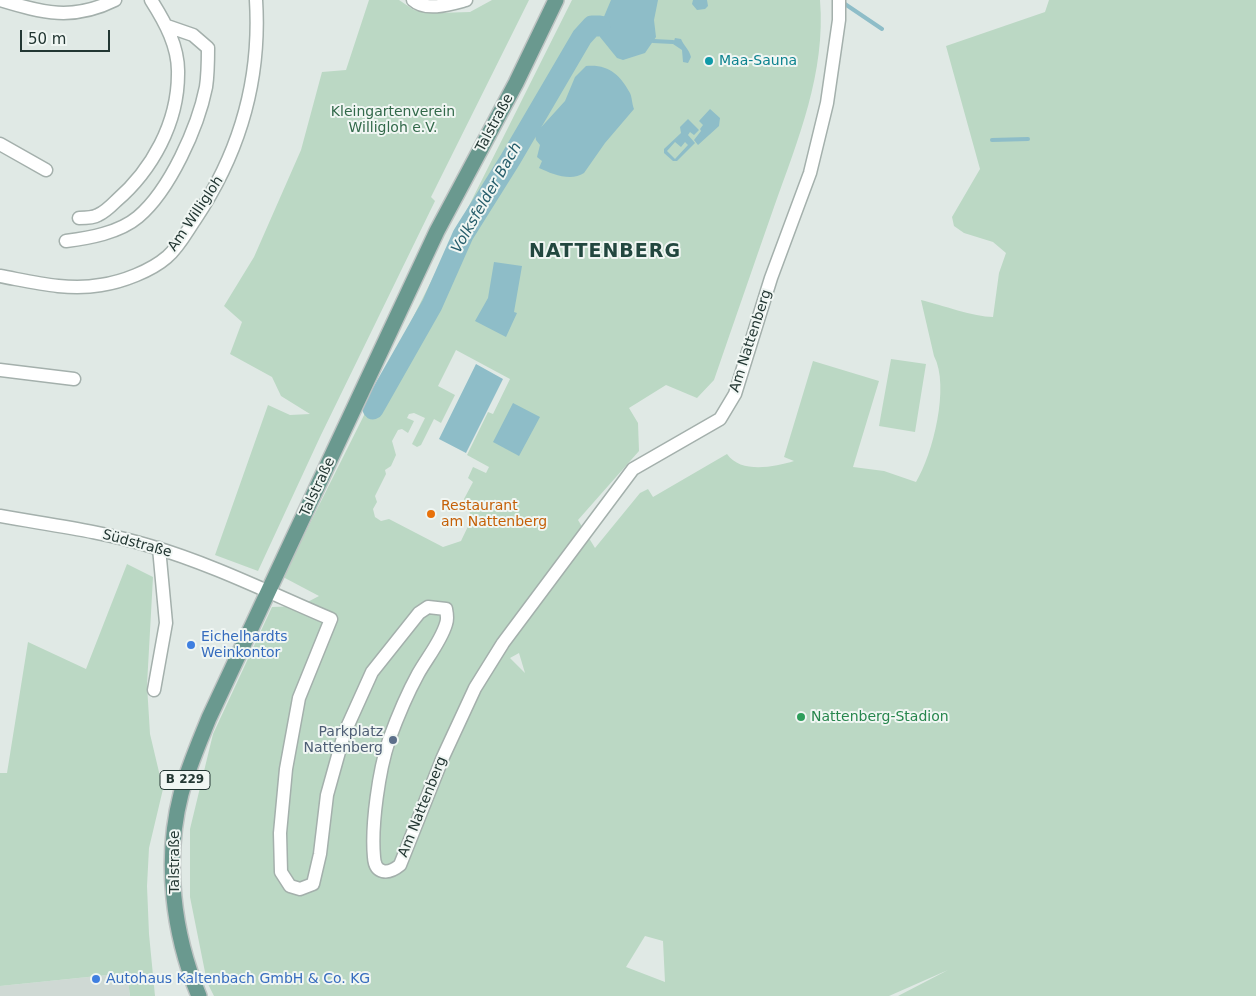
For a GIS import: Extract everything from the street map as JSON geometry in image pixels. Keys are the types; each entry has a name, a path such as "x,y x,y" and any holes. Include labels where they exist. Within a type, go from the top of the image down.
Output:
{"main road":[{"name":"Talstraße","path":"199,996 189,969 175,909 173,851 175,824 188,770 209,718 437,231 516,83 556,0"}],"street":[{"path":"0,0 50,13 70,14 98,8 115,0"},
{"path":"79,218 97,216 121,197 142,176 154,159 163,139 173,108 178,74 167,26 151,0"},
{"name":"Am Willigloh","path":"0,276 70,288 102,285 152,267 167,257 217,186 238,136 254,66 258,22 256,0"},
{"path":"413,0 417,4 440,6 466,0"},
{"name":"Am Nattenberg","path":"269,593 331,619 299,698 286,769 280,833 281,872 290,886 300,889 313,884 320,854 327,795 344,734 372,672 419,612 428,607 446,609 446,625 416,677 389,741 374,815 375,865 379,870 393,871 400,865 444,757 476,688 504,643 633,469 720,419 728,408 735,394 771,278 810,173 827,103 839,20 839,0"},
{"path":"66,241 96,238 137,218 167,183 193,132 206,86 208,48 193,35 167,26"},
{"path":"0,144 46,170"},
{"path":"0,370 74,379"},
{"name":"Südstraße","path":"0,516 100,533 159,548 269,593"},
{"path":"154,690 166,623 159,548"}],"shaded area":[{"name":"Autohaus Kaltenbach GmbH & Co. KG","path":"127,973 130,996 0,996 0,986"}],"green space":[{"name":"Kleingartenverein Willigloh e.V.","path":"369,0 399,0 414,10 437,13 470,12 492,0 529,0 431,197 435,201 320,437 258,571 215,555 268,405 290,415 310,414 281,396 272,377 230,354 242,322 224,306 254,257 301,150 322,72 346,70"},
{"path":"572,0 820,0 821,27 819,53 801,131 714,380 697,398 666,385 629,408 638,423 639,451 578,520 595,548 640,493 648,489 653,497 727,454 733,460 749,467 768,467 794,461 784,457 813,361 879,381 853,467 884,471 916,482 928,455 940,402 939,369 934,356 921,300 967,313 993,317 999,273 1006,253 993,242 964,233 954,226 952,217 980,169 946,46 1045,12 1049,0 1256,0 1256,996 898,996 948,970 889,996 214,996 207,982 190,897 190,829 213,734 272,607 300,606 319,596 283,577","holes":["456,350 510,379 493,414 488,412 467,455 489,467 486,473 473,467 468,478 473,482 464,499 472,518 461,541 443,547 389,519 381,521 375,517 373,509 377,502 375,496 386,474 385,470 391,466 396,455 392,441 398,430 402,429 408,433 414,421 407,418 409,414 414,413 425,418 412,444 417,447 421,445 434,419 441,423 455,395 438,386","519,653 525,673 510,658","645,936 663,941 665,982 626,967"]},
{"path":"891,359 926,364 915,432 879,426"},
{"path":"127,564 153,577 147,685 150,734 163,789 149,848 147,886 155,996 130,996 127,973 0,986 0,773 7,773 28,642 86,669"}],"water":[{"path":"611,0 658,0 654,20 656,37 645,53 623,60 617,58 600,37 600,26"},
{"path":"693,0 707,0 708,6 705,9 697,10 692,4"},
{"path":"675,38 681,39 689,52 691,57 688,63 683,62 682,50 673,44"},
{"path":"586,66 601,67 618,76 630,93 634,109 605,143 584,173 579,176 567,177 550,173 539,168 542,161 537,157 540,145 536,140 535,134 565,101 575,77"},
{"path":"710,109 720,118 719,126 698,145 694,140 703,125 699,121"},
{"path":"688,119 699,130 694,135 690,132 688,135 695,143 677,161 673,161 664,153 664,149 681,133 680,127","holes":["675,142 681,147 685,142 688,145 675,159 667,151"]},
{"path":"494,262 522,266 514,312 517,313 506,337 475,321 488,298"},
{"path":"476,364 503,379 466,453 439,439"},
{"path":"513,403 540,417 519,456 493,442"}],"waterway":[{"path":"842,2 882,29"},
{"name":"Volksfelder Bach","path":"373,409 432,305 463,235 510,160 582,37 592,26 600,26"},
{"path":"653,41 673,42"},
{"path":"992,140 1028,139"}],"place":[{"name":"Maa-Sauna","path":"709,61"},
{"name":"Restaurant am Nattenberg","path":"431,514"},
{"name":"Eichelhardts Weinkontor","path":"191,645"},
{"name":"Nattenberg-Stadion","path":"801,717"},
{"name":"Parkplatz Nattenberg","path":"393,740"},
{"name":"Autohaus Kaltenbach GmbH & Co. KG","path":"96,979"}],"district":[{"name":"NATTENBERG","path":"605,252"}]}
